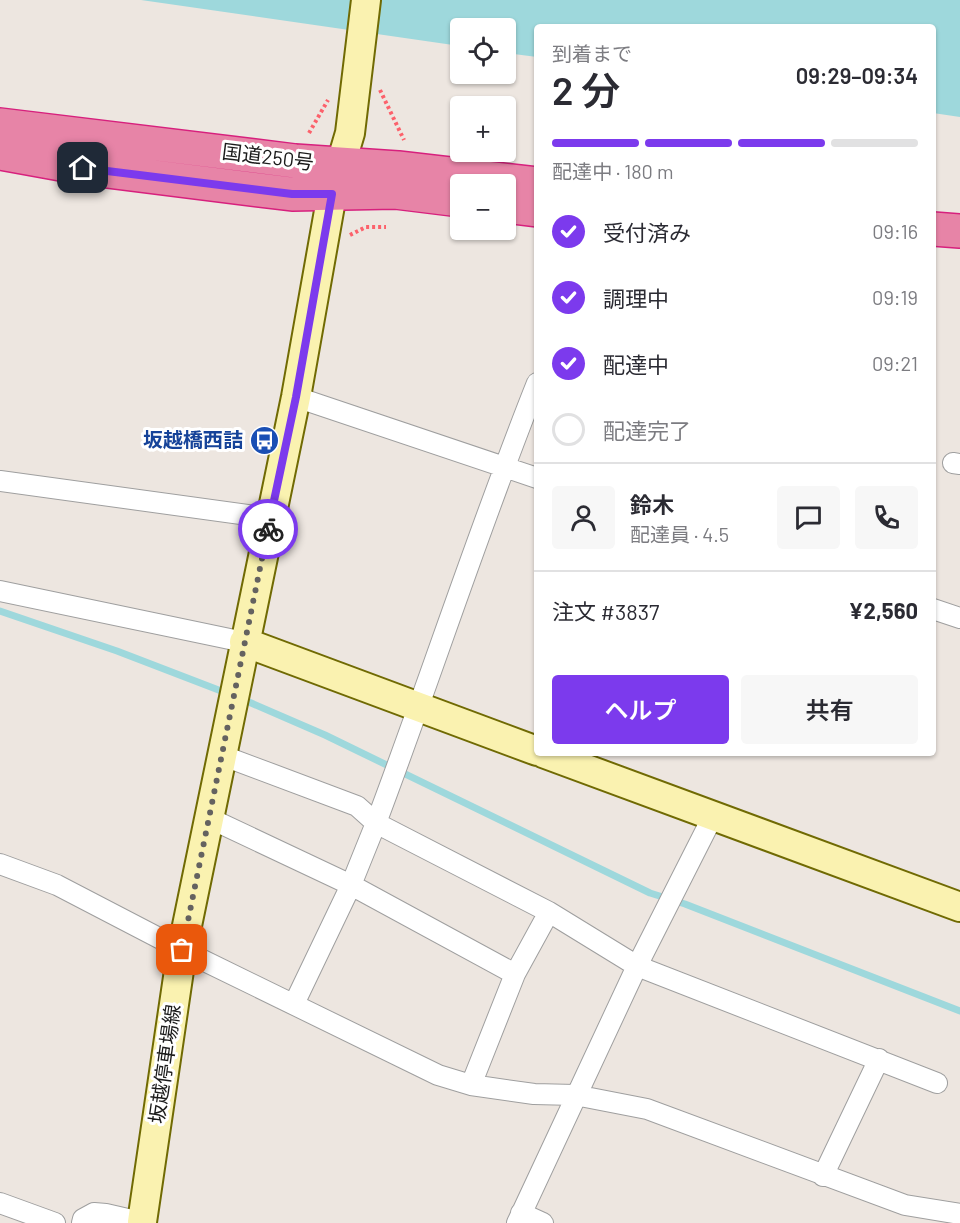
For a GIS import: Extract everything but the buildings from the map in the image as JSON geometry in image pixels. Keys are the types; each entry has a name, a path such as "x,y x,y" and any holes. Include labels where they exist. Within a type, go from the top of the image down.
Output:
{"highway":[{"name":"国道250号","path":"0,125 337,179 395,192 450,200"},
{"name":"国道250号","path":"0,153 83,168 292,194 337,179 398,168 534,184"},
{"path":"516,207 534,210"},
{"path":"936,229 960,231"}],"main road":[{"name":"坂越停車場線","path":"143,1222 182,950 296,397 337,179 350,133 366,0"},
{"path":"244,642 534,750"},
{"path":"551,756 960,907"}],"street":[{"path":"294,1004 351,885 376,823 420,707 504,466 534,391"},
{"path":"296,397 534,477"},
{"path":"0,480 270,518"},
{"path":"0,591 244,642"},
{"path":"936,610 960,618"},
{"path":"221,755 357,806 376,823 549,912 637,966 937,1083"},
{"path":"543,1223 519,1218 637,966 714,816"},
{"path":"209,818 351,885 514,974"},
{"path":"0,864 57,885 182,950 438,1075 471,1085 534,1094 575,1095 647,1109 939,1218 960,1214"},
{"path":"471,1085 514,974 549,912"},
{"path":"823,1176 879,1059"},
{"path":"0,1203 55,1223"},
{"path":"82,1223 83,1219 94,1213 143,1222"}],"path":[{"path":"378,86 404,140"},
{"path":"345,243 350,235 366,227 386,227"}],"water":[{"path":"141,0 960,0 960,117 936,113 936,24 534,24 534,57 516,54 516,18 450,18 450,45"}],"waterway":[{"path":"0,611 117,651 229,694"},
{"path":"242,699 325,735 650,893 685,904 960,1011"}],"way so far":[{"path":"182,950 268,529"}],"place":[{"name":"坂越橋西詰","path":"264,440"}],"route":[{"path":"83,168 292,194 332,194 296,397 268,529"}]}
